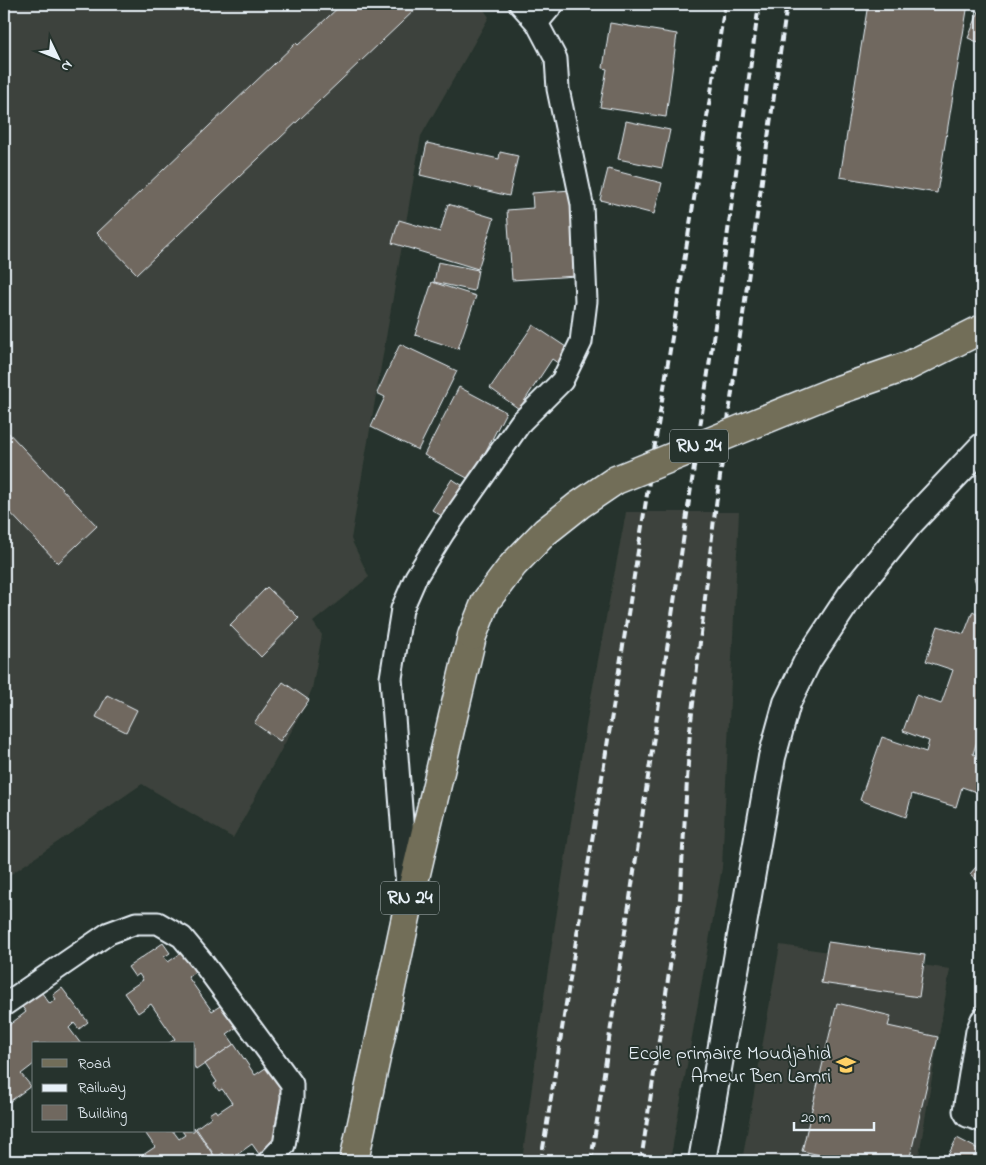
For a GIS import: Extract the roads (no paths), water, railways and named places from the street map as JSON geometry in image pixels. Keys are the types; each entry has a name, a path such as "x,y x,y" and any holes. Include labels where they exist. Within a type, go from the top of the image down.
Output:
{"main road":[{"name":"RN 24","path":"354,1161 409,903 472,636 486,601 513,565 545,532 579,505 616,480 830,393 908,366 982,330"}],"street":[{"path":"409,903 392,678 402,609 416,577 444,532 521,422 562,381 581,342 586,301 582,204 558,89 556,59 537,23 520,4"},
{"path":"537,23 553,4"},
{"path":"702,1161 772,757 787,703 808,660 850,595 909,524 982,447"},
{"path":"4,1005 109,932 136,923 158,923 182,937 292,1084 292,1099 284,1146 269,1161"},
{"path":"982,1019 977,1031 964,1111 967,1116 982,1120"}],"railway":[{"path":"541,1161 725,4"},
{"path":"591,1161 716,319 759,4"},
{"path":"641,1161 680,899 690,730 714,519 787,4"}],"place":[{"name":"Ecole primaire Moudjahid Ameur Ben Lamri","path":"846,1065"}]}
